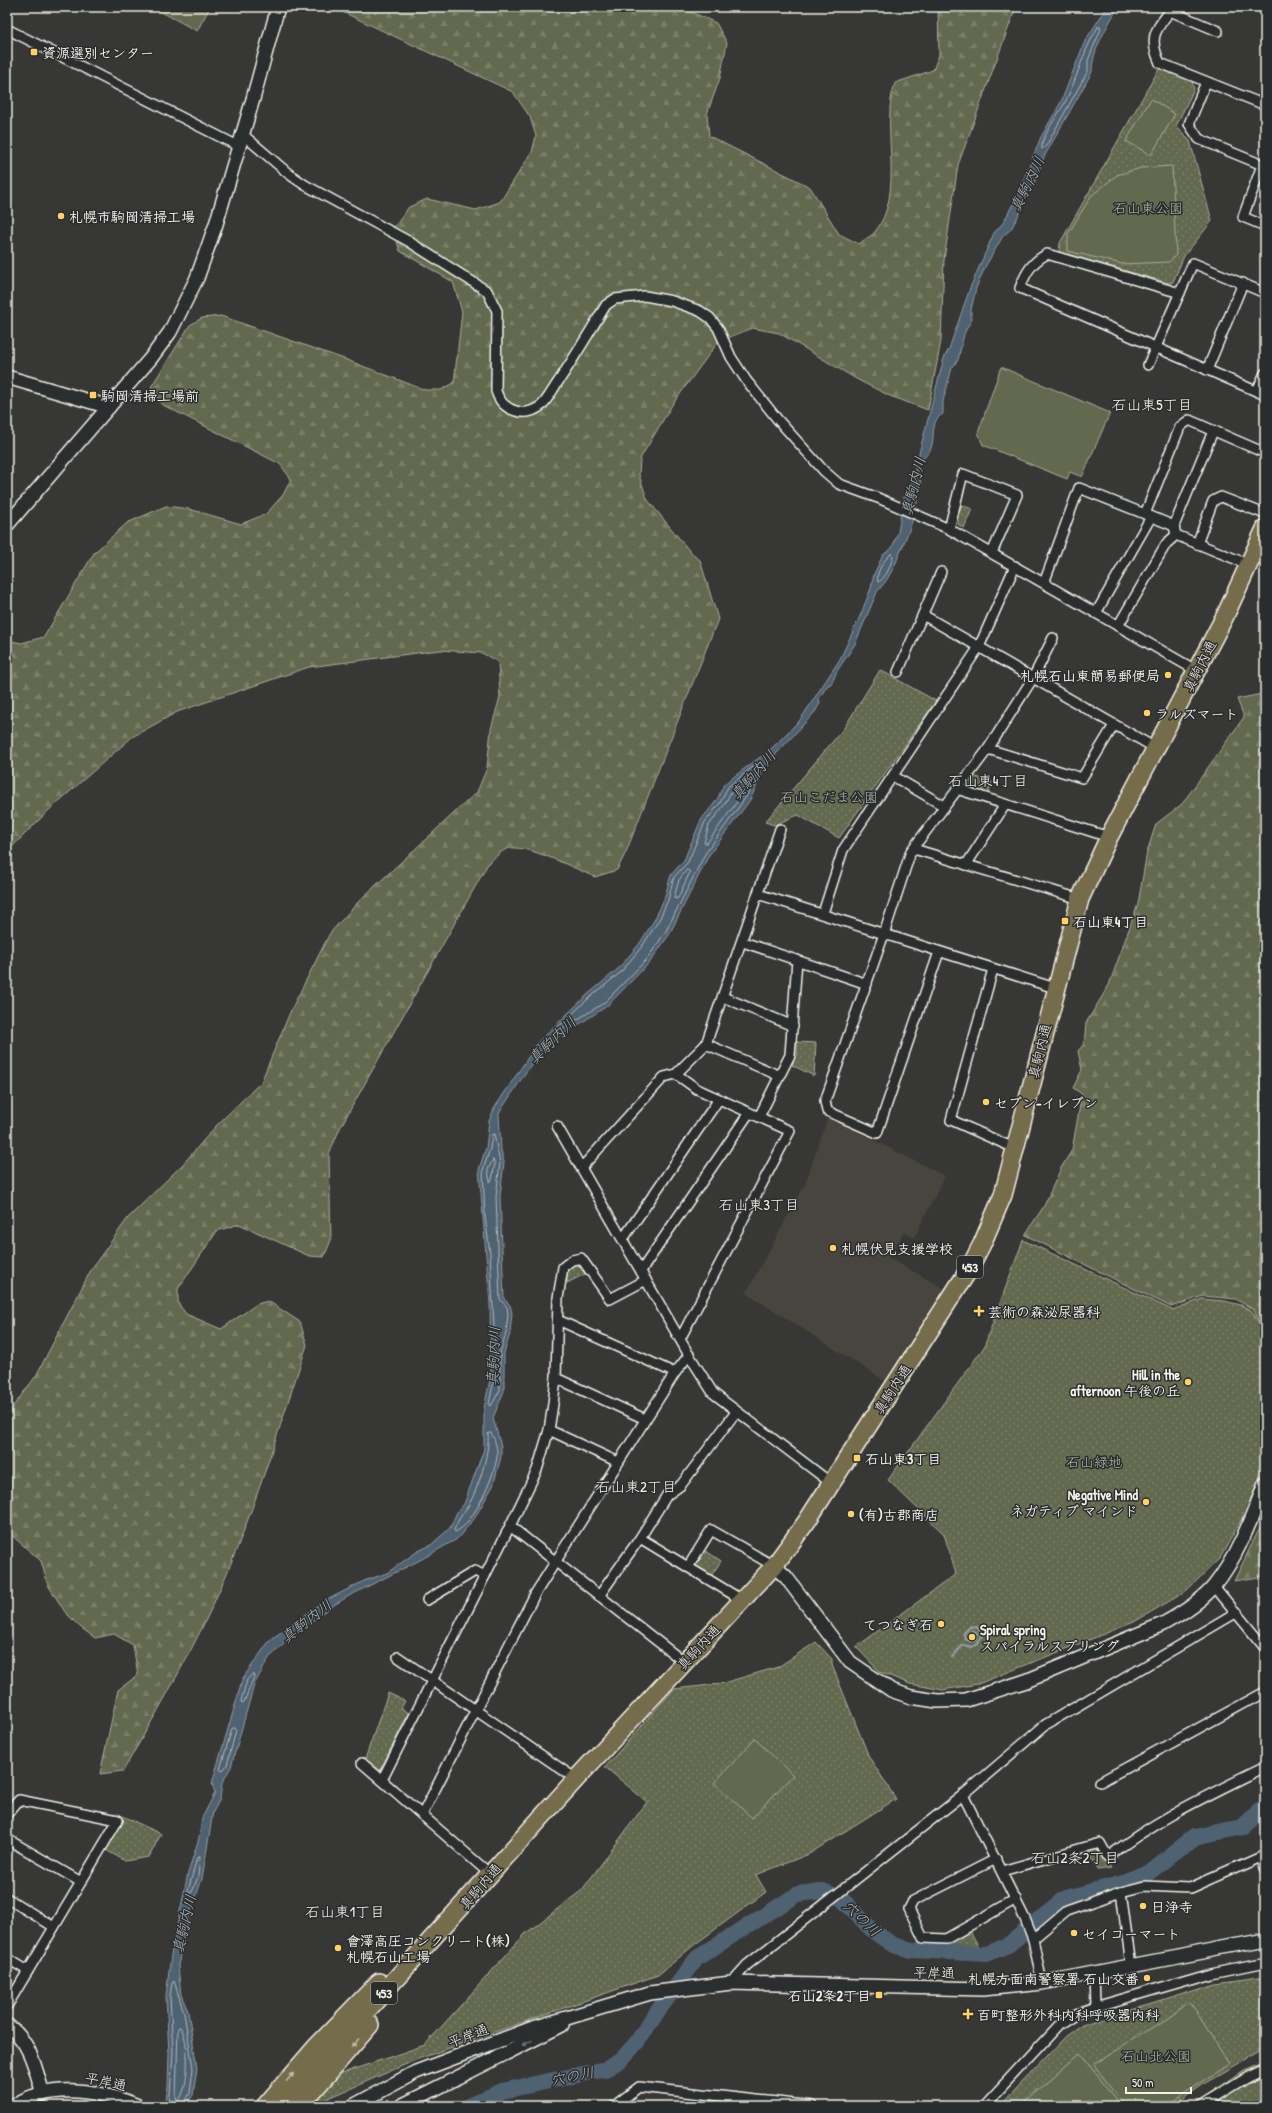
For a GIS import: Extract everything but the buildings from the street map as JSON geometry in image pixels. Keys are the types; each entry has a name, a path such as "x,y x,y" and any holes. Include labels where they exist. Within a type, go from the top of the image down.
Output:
{"highway":[{"name":"真駒内通","path":"475,1892 576,1779 774,1566 807,1521 971,1264 995,1217 1003,1195 1055,988 1080,899 1109,837 1256,560 1265,529"},
{"path":"281,2106 296,2100 460,1920 475,1892"},
{"path":"265,2106 315,2048 449,1908 475,1892"}],"street":[{"path":"7,524 109,407 170,332 197,278 216,224 253,99 278,7"},
{"path":"1218,31 1172,9 1153,38 1154,50 1160,63 1265,105"},
{"path":"7,29 238,146"},
{"path":"1206,82 1189,124 1199,139 1263,165 1242,217 1265,226"},
{"path":"242,133 289,174 305,185 408,241 487,291 497,311 496,391 501,402 512,411 525,412 542,405 572,361 606,305 615,299 646,296 672,301 700,311 710,318 718,328 732,357 746,380 778,420 824,471 839,484 848,489 881,500 946,528 1197,671"},
{"path":"1180,293 1047,254 1035,261 1026,271 1020,288 1261,393 1265,373"},
{"path":"1148,365 1193,263 1265,293"},
{"path":"1207,370 1243,283"},
{"path":"7,377 109,407"},
{"path":"1096,613 1148,515 1180,426 1188,420 1265,453"},
{"path":"1118,626 1175,530 1213,431"},
{"path":"946,528 963,474 1017,495 992,553"},
{"path":"1044,583 1079,488 1148,515 1197,544 1256,560"},
{"path":"1197,544 1213,501 1221,497 1265,514"},
{"path":"823,913 843,850 979,647 1015,566"},
{"path":"898,672 941,572"},
{"path":"923,614 1157,749"},
{"path":"939,952 877,1134 827,1111 825,1101 884,934 910,851 914,848 988,749 1033,678 1053,638"},
{"path":"988,749 1082,778 1114,725"},
{"path":"893,776 944,806"},
{"path":"957,789 1109,837"},
{"path":"966,865 1005,805"},
{"path":"582,1167 664,1077 676,1074 706,1044 743,942 780,829"},
{"path":"914,848 1080,899"},
{"path":"758,894 823,913 939,952 1055,988"},
{"path":"743,942 867,984"},
{"path":"759,1117 790,1055 797,960"},
{"path":"993,969 951,1120 1014,1148"},
{"path":"723,997 793,1026"},
{"path":"706,1044 780,1076"},
{"path":"676,1074 697,1089 790,1131 680,1339"},
{"path":"623,1239 719,1099"},
{"path":"640,1271 749,1113"},
{"path":"557,1126 689,1355 713,1393 831,1483"},
{"path":"382,1780 537,1470 549,1430 556,1378 558,1320 561,1273 563,1267 572,1260 581,1258 610,1298 646,1280"},
{"path":"558,1320 674,1373"},
{"path":"422,1815 535,1594 556,1563 674,1373 689,1355"},
{"path":"556,1378 645,1419"},
{"path":"599,1596 640,1538 667,1495 681,1485 736,1412"},
{"path":"549,1430 618,1462"},
{"path":"688,1566 712,1530 774,1566 786,1577 850,1662 891,1690 911,1697 937,1701 966,1700 1026,1681 1170,1620 1183,1613 1214,1586 1239,1546 1265,1484"},
{"path":"510,1526 684,1662"},
{"path":"640,1538 742,1600"},
{"path":"427,1600 475,1571 485,1576"},
{"path":"1214,1586 1263,1643"},
{"path":"730,1983 747,1965 963,1795 1045,1726 1237,1612"},
{"path":"398,1657 576,1779"},
{"path":"1100,1782 1265,1692"},
{"path":"362,1763 490,1874"},
{"path":"1002,1871 1100,1842 1108,1857 1132,1838 1175,1812 1265,1767"},
{"path":"963,1795 1025,1919 1032,1936 1042,1983"},
{"path":"7,1814 19,1800 118,1820 7,2006"},
{"path":"7,1839 81,1882"},
{"path":"1032,1936 1066,1910 1121,1892 1144,1886 1190,1888 1262,1856 1265,1871"},
{"path":"996,1859 913,1901 909,1910 924,1938 946,1939 1016,1899"},
{"path":"1121,1892 1131,1966"},
{"path":"7,1898 54,1927"},
{"name":"平岸通","path":"353,2106 416,2072 530,2029 650,1993 730,1983 975,1989 1042,1983 1265,1940"},
{"path":"7,1958 28,1971"},
{"path":"984,2106 1059,2025 1078,2013 1095,2006 1212,1973 1265,1962"},
{"path":"1094,1973 1095,2006"},
{"name":"平岸通","path":"401,2106 600,2007"},
{"path":"7,2025 15,2031 27,2045 43,2094 27,2106"},
{"path":"1202,2106 1248,2077 1265,2069"},
{"path":"614,2106 639,2087 813,2106"},
{"name":"平岸通","path":"13,2106 24,2099 43,2094 84,2091 116,2097 138,2106"}],"shaded area":[{"name":"札幌伏見支援学校","path":"828,1117 945,1176 914,1238 904,1232 889,1258 945,1289 885,1381 746,1293 805,1184"}],"green space":[{"path":"152,7 210,7 197,31"},
{"path":"332,7 680,7 716,23 727,43 720,78 707,114 709,136 810,187 839,234 859,244 874,233 884,217 889,199 891,180 890,120 891,101 895,83 933,70 939,55 938,7 1016,7 958,165 944,260 941,341 928,410 890,396 858,380 779,333 752,328 718,342 672,405 640,459 639,475 647,499 692,554 700,560 718,619 626,852 617,870 595,877 537,853 525,849 515,848 505,850 489,862 340,1128 329,1154 331,1240 324,1257 309,1256 239,1224 217,1231 178,1289 178,1303 186,1314 221,1329 257,1304 268,1301 300,1322 307,1345 239,1543 202,1628 123,1771 100,1774 118,1690 138,1675 133,1645 114,1634 95,1638 80,1627 65,1612 48,1585 41,1561 9,1533 7,1536 7,1420 14,1405 36,1376 92,1268 128,1218 183,1164 216,1126 261,1082 291,1010 330,933 361,899 477,792 487,768 491,729 500,697 498,662 482,653 440,650 309,667 177,712 132,737 49,810 7,852 7,640 21,643 44,637 94,553 127,523 166,506 189,509 241,524 266,514 283,495 291,479 280,464 161,404 151,387 190,325 202,318 221,316 347,360 425,390 441,390 454,383 462,312 453,282 400,251 393,229 409,207 427,199 476,210 500,202 532,152 536,136 530,117 513,92"},
{"name":"石山東公園","path":"1160,67 1192,81 1194,89 1176,126 1190,141 1212,221 1184,256 1173,282 1169,283 1059,252 1060,243"},
{"path":"1151,99 1175,114 1151,155 1126,141"},
{"path":"1172,166 1176,255 1169,262 1122,264 1068,251 1068,234 1091,196 1117,175 1141,168"},
{"path":"1001,367 1110,413 1082,477 1070,472 1067,479 983,445 978,433"},
{"path":"962,505 972,509 964,528 959,525 957,518"},
{"name":"石山こだま公園","path":"880,670 936,701 839,838 798,815 774,825 765,822 844,728"},
{"path":"1265,689 1265,1237 1259,1258 1260,1324 1254,1310 1236,1299 1203,1296 1171,1307 1025,1235 1044,1206 1061,1168 1072,1150 1082,1094 1073,1088 1082,1070 1078,1051 1084,1044 1086,1023 1109,985 1138,904 1147,852 1156,824 1182,804 1244,717 1237,699 1262,694"},
{"path":"973,776 992,782 988,794 966,787"},
{"path":"797,1042 816,1043 814,1076 792,1065 797,1055"},
{"name":"石山緑地","path":"1023,1240 1172,1310 1202,1299 1224,1301 1241,1305 1252,1311 1262,1329 1265,1383 1265,1463 1251,1502 1220,1558 1185,1592 1134,1622 978,1684 943,1690 910,1684 880,1672 856,1647 956,1574 944,1534 888,1480 984,1347"},
{"path":"571,1266 580,1266 585,1274 567,1283 567,1273"},
{"path":"1265,1517 1265,1576 1234,1581"},
{"path":"706,1551 721,1561 711,1576 695,1566"},
{"path":"816,1642 832,1659 832,1665 869,1757 896,1799 809,1854 756,1875 766,1892 694,1945 658,1975 418,2059 322,2101 316,2096 331,2077 425,2045 525,1934 582,1890 647,1802 605,1767 674,1689 720,1684 778,1667"},
{"path":"388,1693 405,1701 401,1708 409,1713 380,1770 365,1759"},
{"path":"755,1739 793,1775 752,1818 714,1783"},
{"path":"123,1816 161,1834 149,1857 125,1861 106,1850"},
{"path":"1096,1850 1101,1852 1111,1868 1098,1870 1089,1852"},
{"path":"970,1931 979,1947 952,1946 950,1942"},
{"name":"石山北公園","path":"1265,1976 1265,2049 1200,2086 1172,2106 1000,2106 1066,2036 1082,2025 1215,1983"},
{"path":"1190,2003 1229,2064 1164,2106 1125,2106 1093,2065"},
{"path":"1079,2054 1121,2106 1020,2106"},
{"path":"1265,2062 1265,2106 1193,2106 1243,2071"}],"water":[{"name":"真駒内川","path":"1107,7 1118,7 1098,46 1092,72 1044,157 1035,181 1024,196 1023,205 1018,216 1011,229 1003,236 985,267 976,288 971,310 971,320 964,334 958,360 952,368 943,401 943,414 936,420 931,448 920,462 918,468 918,475 922,484 918,492 917,503 910,528 895,565 886,581 877,592 855,644 837,671 832,683 827,686 819,699 820,703 815,712 766,765 750,800 709,855 669,935 650,962 607,1006 555,1040 534,1060 499,1113 501,1150 504,1162 500,1196 504,1299 510,1305 512,1313 510,1334 504,1353 504,1391 493,1418 501,1446 501,1457 493,1486 474,1519 457,1539 422,1559 347,1597 326,1610 286,1642 269,1658 254,1685 231,1767 222,1783 220,1799 213,1812 202,1879 189,1917 178,1965 181,1995 188,2011 197,2068 193,2095 186,2106 165,2106 168,2086 169,2053 166,1996 171,1955 188,1873 199,1838 202,1818 215,1793 212,1783 243,1678 270,1640 321,1603 364,1581 387,1573 418,1551 431,1545 450,1528 457,1512 464,1504 484,1449 484,1409 491,1374 490,1304 479,1169 486,1148 489,1121 495,1107 539,1041 586,996 618,969 640,943 656,917 664,899 671,875 684,860 701,820 717,800 724,784 771,749 800,720 840,659 861,614 871,588 874,574 883,555 892,548 898,532 904,497 911,484 944,358 949,349 970,288 994,233 1003,223 1017,196 1041,137 1061,102 1085,41"}],"waterway":[{"path":"952,1657 963,1645 972,1647 978,1644 982,1634 978,1628 971,1626 964,1633 965,1639 971,1641 975,1640 977,1634 972,1631 968,1635 971,1637 973,1634 972,1635"},
{"name":"穴の川","path":"468,2106 502,2091 606,2069 621,2060 637,2042 649,2023 697,1958 798,1894 823,1891 841,1898 873,1931 893,1945 912,1950 987,1954 1008,1945 1066,1898 1127,1882 1147,1874 1194,1837 1243,1827 1265,1808"}],"place":[{"name":"資源選別センター","path":"34,52"},
{"name":"札幌市駒岡清掃工場","path":"61,216"},
{"name":"駒岡清掃工場前","path":"93,395"},
{"name":"札幌石山東簡易郵便局","path":"1168,675"},
{"name":"ラルズマート","path":"1147,713"},
{"name":"石山東4丁目","path":"1065,921"},
{"name":"セブン-イレブン","path":"986,1102"},
{"name":"札幌伏見支援学校","path":"833,1248"},
{"name":"芸術の森泌尿器科","path":"979,1311"},
{"name":"Hill in the afternoon 午後の丘","path":"1188,1382"},
{"name":"石山東3丁目","path":"857,1458"},
{"name":"Negative Mind ネガティブ マインド","path":"1146,1502"},
{"name":"(有)古郡商店","path":"851,1514"},
{"name":"てつなぎ石","path":"941,1624"},
{"name":"Spiral spring スパイラルスプリング","path":"972,1637"},
{"name":"日浄寺","path":"1143,1906"},
{"name":"セイコーマート","path":"1074,1933"},
{"name":"會澤高圧コンクリート(株) 札幌石山工場","path":"338,1948"},
{"name":"札幌方面南警察署 石山交番","path":"1147,1978"},
{"name":"石山2条2丁目","path":"879,1995"},
{"name":"百町整形外科内科呼吸器内科","path":"968,2014"}],"district":[{"name":"石山東5丁目","path":"1152,404"},
{"name":"石山東4丁目","path":"988,780"},
{"name":"石山東3丁目","path":"759,1204"},
{"name":"石山東2丁目","path":"636,1486"},
{"name":"石山2条2丁目","path":"1075,1857"},
{"name":"石山東1丁目","path":"345,1911"}]}
